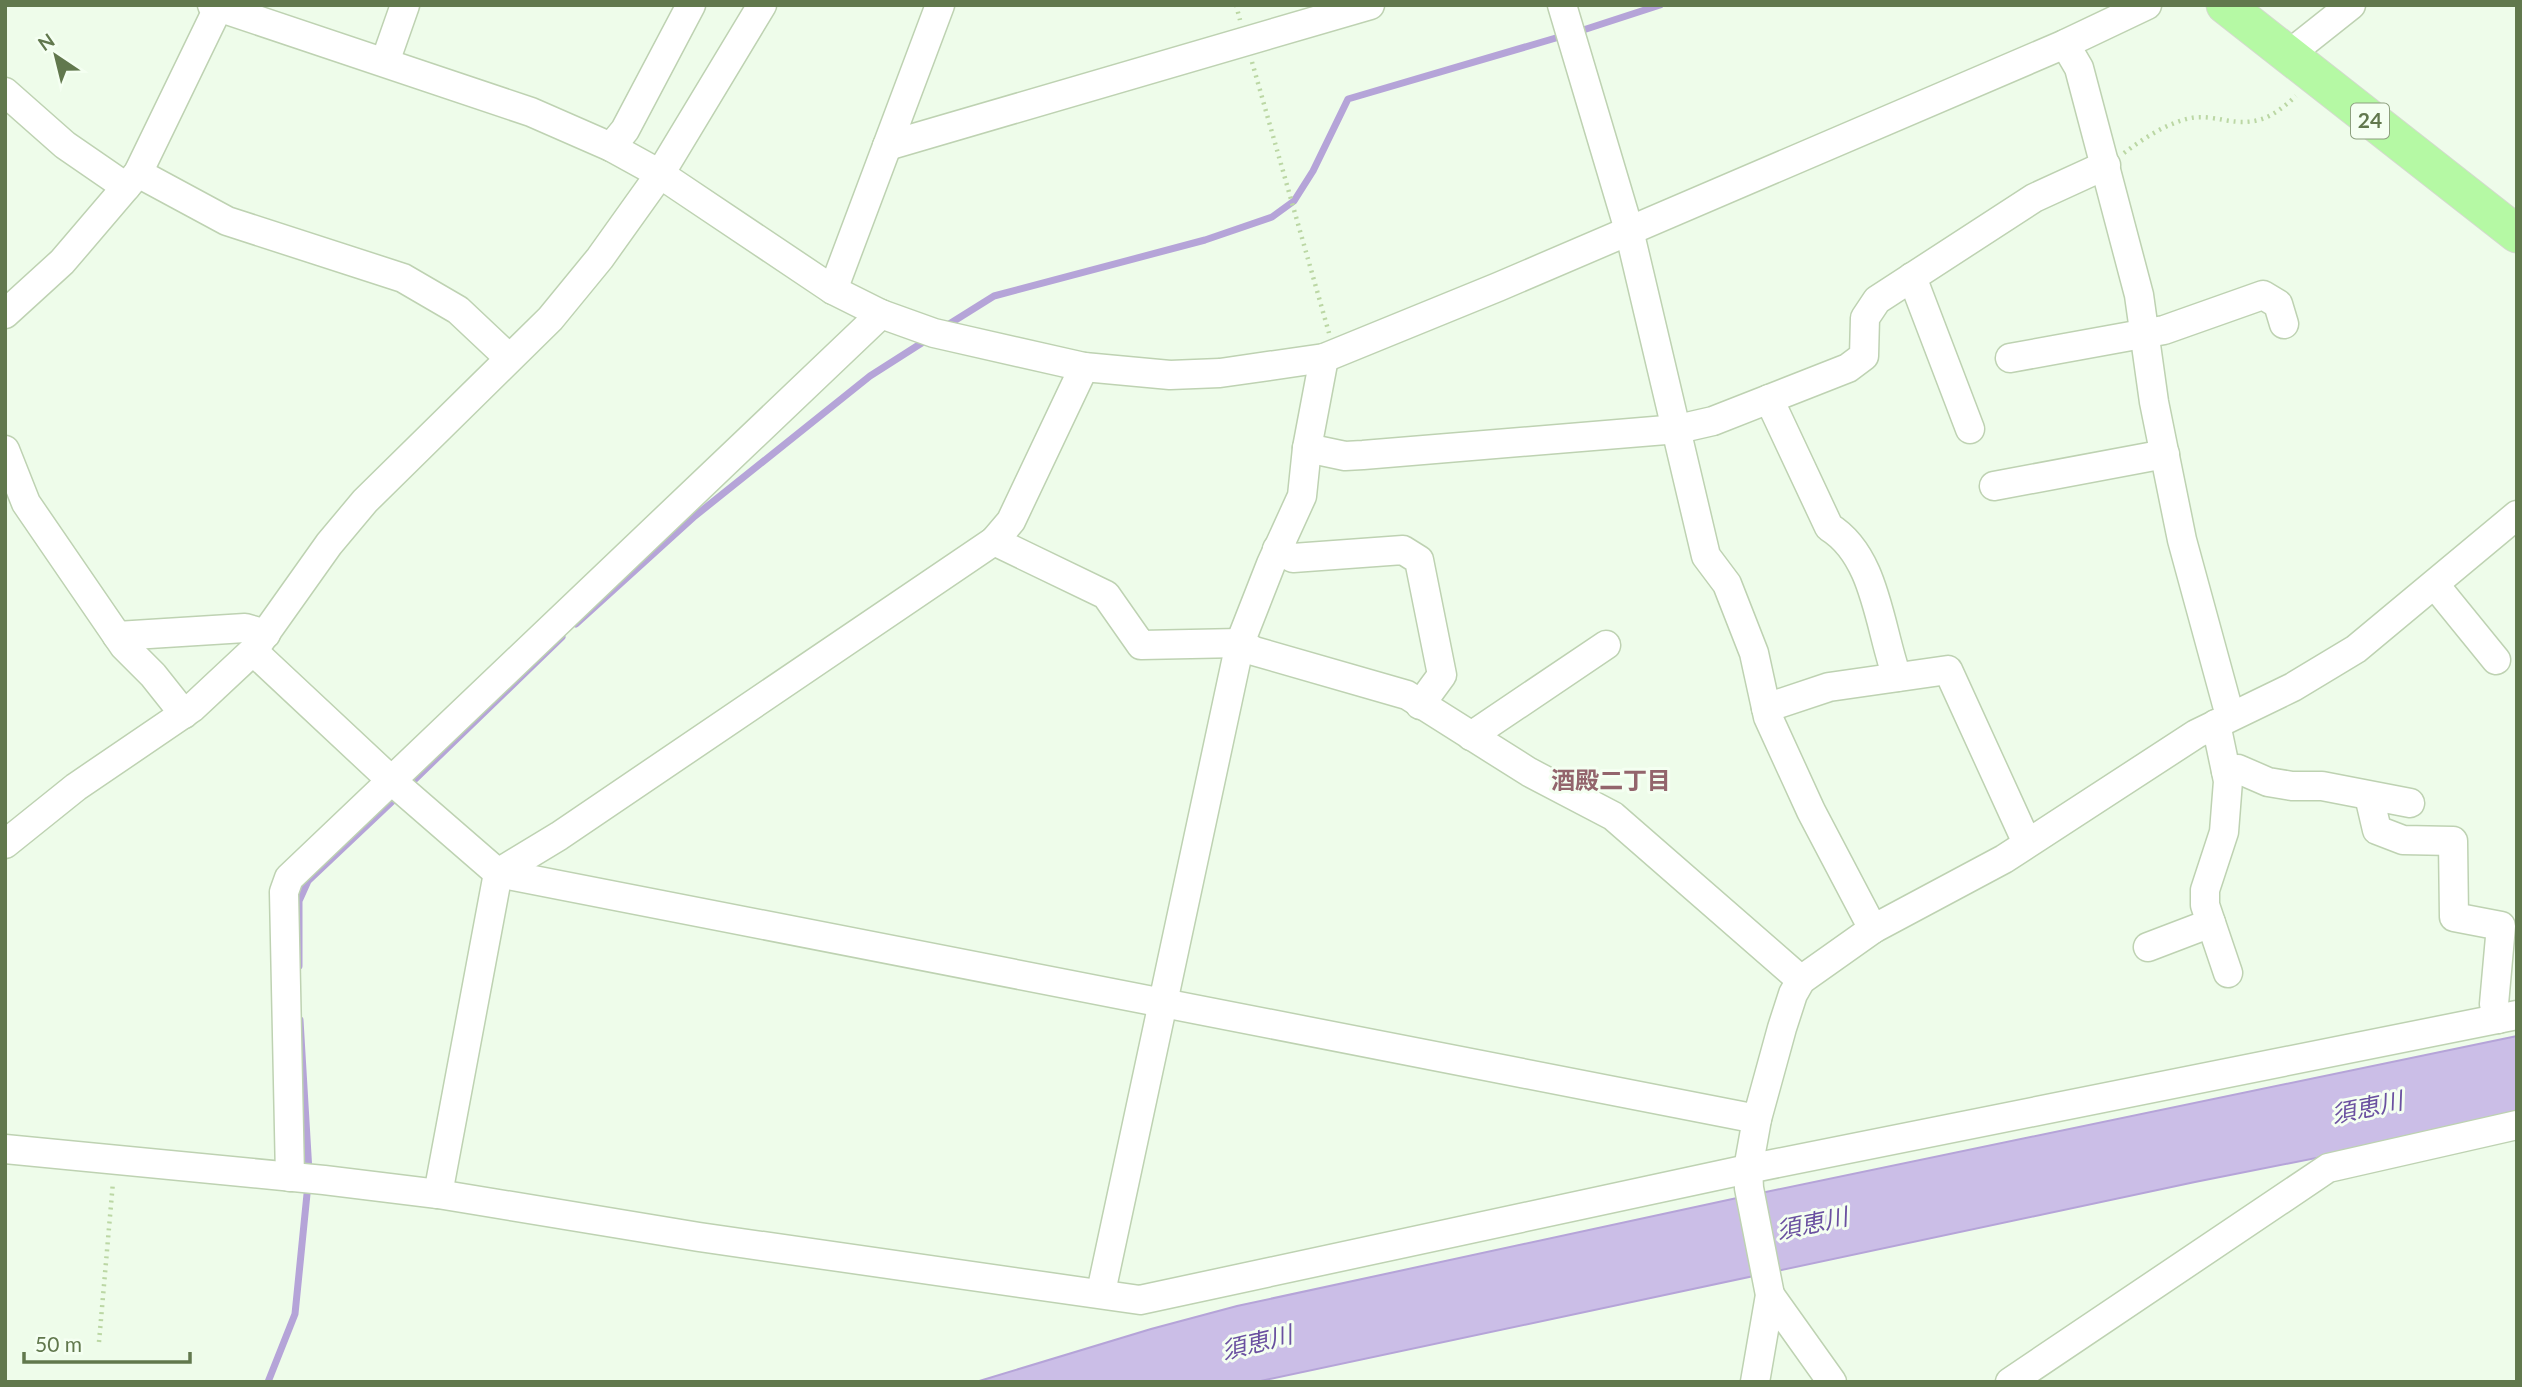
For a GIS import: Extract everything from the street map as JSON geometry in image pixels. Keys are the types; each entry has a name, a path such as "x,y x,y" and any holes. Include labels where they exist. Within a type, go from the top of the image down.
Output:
{"main road":[{"name":"24","path":"2225,5 2517,234"}],"street":[{"path":"385,62 405,5"},
{"path":"611,147 625,130 691,5"},
{"path":"6,843 76,787 184,714 260,642 329,544 365,501 550,319 600,258 660,174 762,5"},
{"path":"887,146 1370,5"},
{"path":"1562,5 1629,230 1706,556 1727,584 1754,653 1766,708 1811,811 1873,929"},
{"path":"5,314 62,262 132,180 215,6 531,112 611,147 660,174 833,290 881,314 934,333 1084,367 1170,375 1285,366 1329,356 2065,44 2147,5"},
{"path":"2302,66 2351,5"},
{"path":"833,290 887,146 929,9"},
{"path":"2065,44 2079,68 2139,295 2165,454 2223,720 2226,771 2224,832 2205,890 2205,905 2228,973"},
{"path":"5,92 65,145 132,180 227,221 403,278 458,310 509,358"},
{"path":"1307,448 1345,456 1678,429 1713,421 1849,368 1864,356 1865,318 1877,300 2034,198 2106,165"},
{"path":"1912,277 1970,429"},
{"path":"2011,358 2145,335 2263,295 2278,304 2284,324"},
{"path":"290,1177 284,892 289,878 881,314"},
{"path":"1101,1292 1240,643 1277,548 1302,496 1307,448 1329,356"},
{"path":"438,1194 498,873 559,836 994,541 1011,522 1084,367"},
{"path":"1769,399 1829,527 1845,537 1859,555 1897,677"},
{"path":"5,450 26,503 117,636 184,714"},
{"path":"1994,485 2165,454"},
{"path":"1755,1382 1769,1285 1748,1179 1757,1119 1793,994 1801,980 1873,929 2004,859 2090,800 2223,720 2293,687 2356,649 2515,519"},
{"path":"994,541 1106,595 1141,645 1240,643 1254,651 1407,695 1529,772 1614,816 1801,980"},
{"path":"1277,548 1293,558 1404,550 1419,560 1442,675 1420,705"},
{"path":"2435,586 2497,660"},
{"path":"117,636 245,628 392,781 498,873 1757,1119"},
{"path":"1471,737 1606,645"},
{"path":"1766,708 1829,687 1948,670 2027,842"},
{"path":"2226,771 2238,769 2267,782 2292,786 2322,786 2410,803"},
{"path":"2369,796 2377,830 2403,840 2453,841 2454,917 2501,926 2494,1004 2507,1017"},
{"path":"2148,947 2211,923"},
{"path":"5,1149 324,1180 438,1194 699,1237 1101,1292 1140,1300 1748,1179 2507,1017"},
{"path":"2010,1382 2328,1168 2517,1125"},
{"path":"1769,1285 1832,1382"}],"path":[{"path":"1246,42 1329,356"},
{"path":"2106,165 2154,133 2194,117 2238,123 2264,121 2275,116 2302,66"},
{"path":"99,1342 114,1160"}],"water":[{"name":"須恵川","path":"2517,1036 2517,1118 2195,1182 1256,1382 976,1382 1237,1306 1737,1198"}],"waterway":[{"path":"1577,32 1660,5"},
{"path":"946,326 994,296 1205,240 1272,217 1294,201 1313,171 1348,99 1566,35"},
{"path":"576,624 695,516 870,376 928,339"},
{"path":"407,787 562,637"},
{"path":"299,966 299,901 308,881 399,795"},
{"path":"300,1020 309,1172"},
{"path":"268,1382 295,1314 308,1184"}],"district":[{"name":"酒殿二丁目","path":"1611,781"}]}
